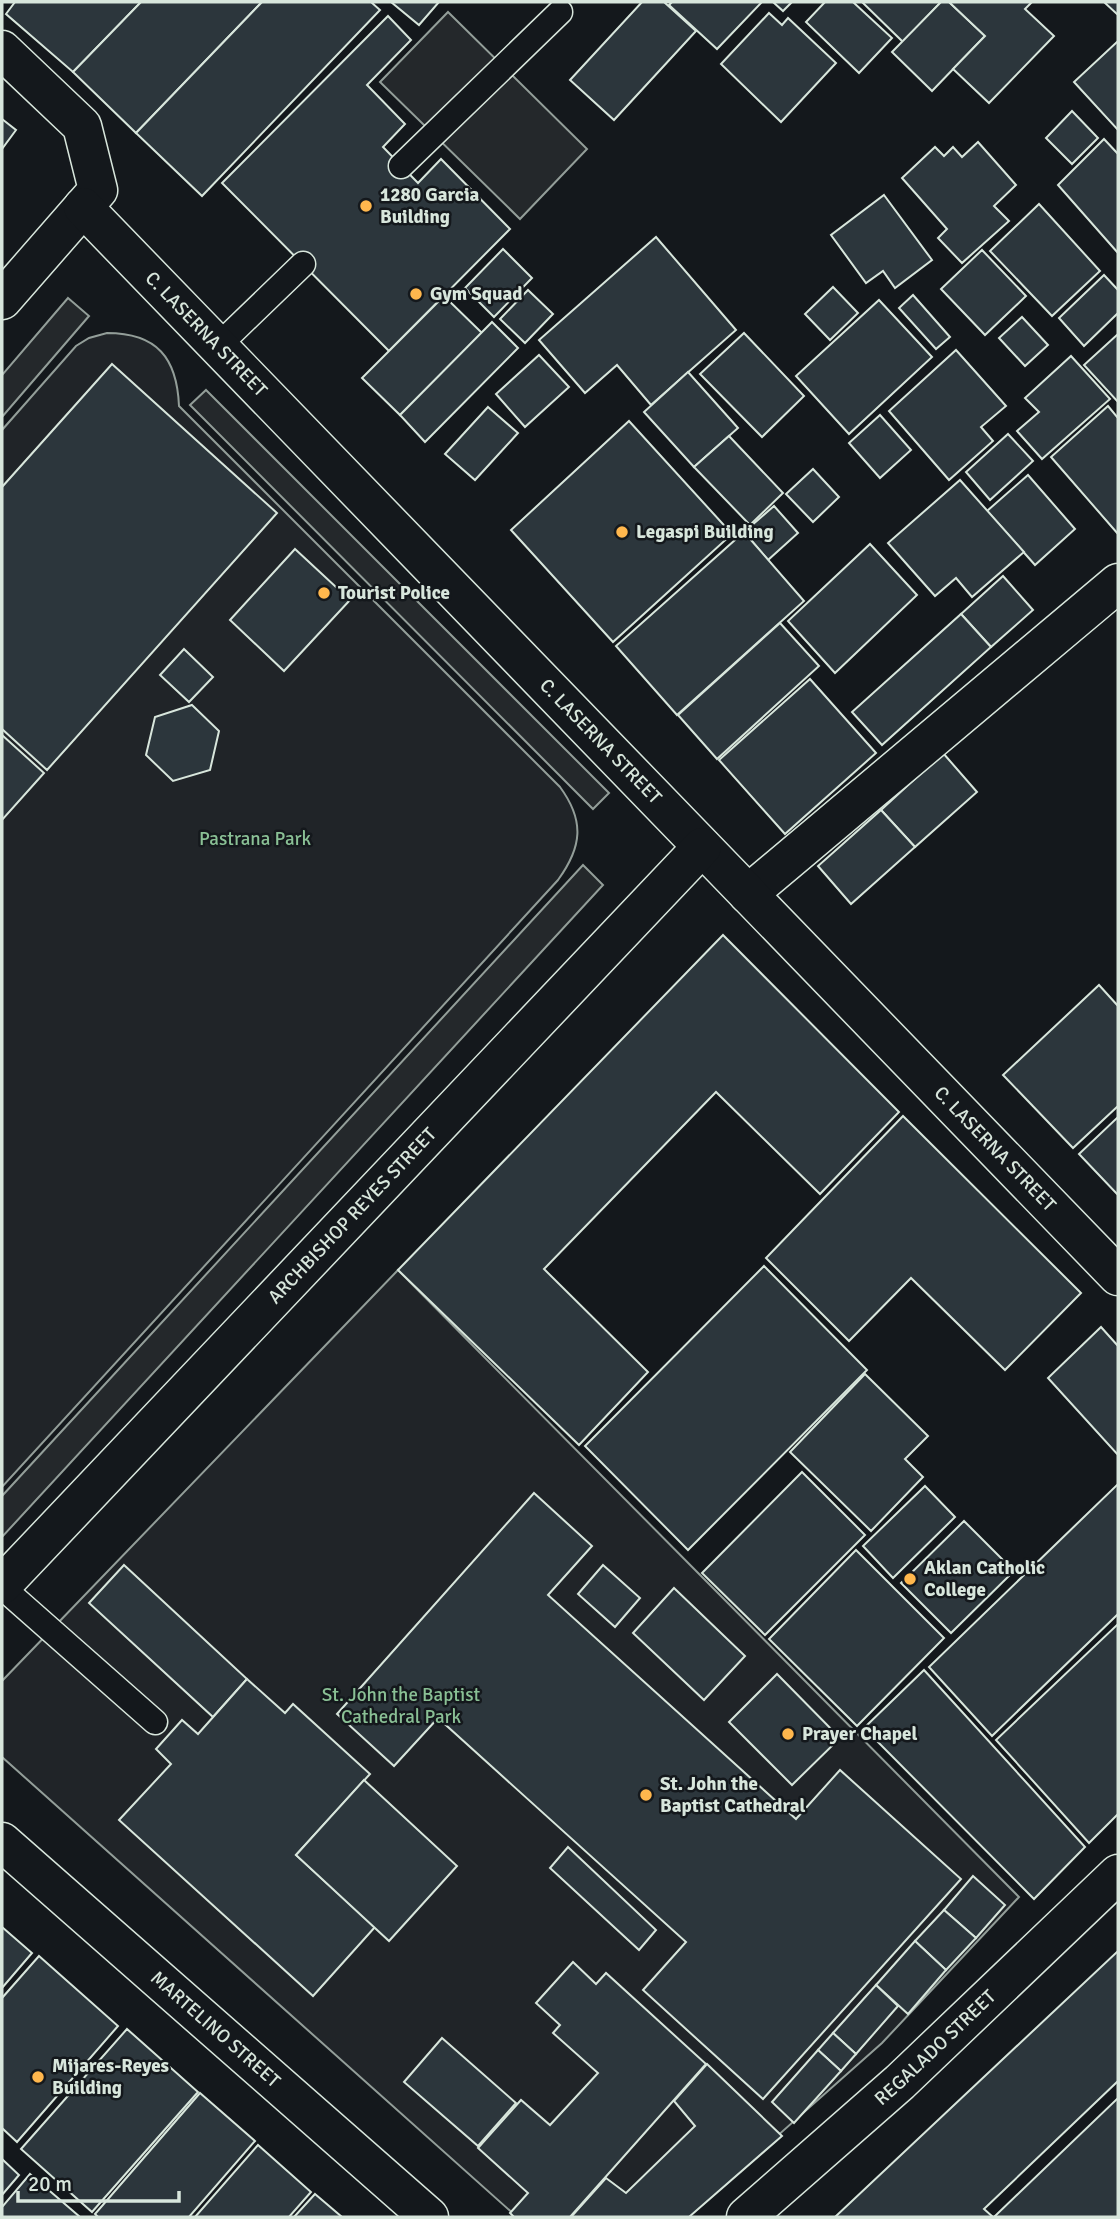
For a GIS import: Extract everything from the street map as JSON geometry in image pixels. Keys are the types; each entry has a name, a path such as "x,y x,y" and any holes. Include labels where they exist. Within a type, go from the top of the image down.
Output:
{"street":[{"name":"C. LASERNA STREET","path":"2,50 82,125 91,199 218,346 1118,1276"},
{"path":"2,300 91,199"},
{"path":"748,894 1118,583"},
{"name":"ARCHBISHOP REYES STREET","path":"2,1586 702,847"},
{"name":"MARTELINO STREET","path":"2,1842 429,2217"},
{"name":"REGALADO STREET","path":"746,2217 900,2082 1118,1874"}],"lane":[{"path":"401,166 560,12"},
{"path":"218,346 303,264"},
{"path":"2,1586 155,1722"}],"green space":[{"name":"Pastrana Park","path":"107,333 139,338 151,343 161,352 174,374 179,406 560,787 574,811 577,823 576,845 558,880 2,1487 2,430 76,346 89,338"},
{"name":"St. John the Baptist Cathedral Park","path":"398,1270 1019,1897 882,2043 686,2217 517,2217 2,1757 2,1681"}],"shaded area":[{"path":"448,12 587,149 520,219 380,82"},
{"path":"68,298 89,316 2,417 2,375"},
{"path":"206,390 609,793 593,809 190,405"},
{"path":"583,865 603,885 2,1537 2,1496"}],"building":[{"path":"15,2 141,2 73,72 6,14"},
{"path":"141,2 262,2 136,133 73,72"},
{"path":"262,2 371,2 380,10 202,196 136,133"},
{"path":"391,2 439,2 419,25"},
{"path":"642,2 664,2 696,31 614,120 570,80"},
{"path":"672,2 762,2 717,49 669,5"},
{"path":"773,2 792,2 783,11"},
{"path":"825,2 853,2 892,38 859,73 806,22"},
{"path":"862,2 941,2 903,42"},
{"path":"941,2 949,2 985,36 932,91 892,52"},
{"path":"949,2 1032,2 1025,9 1054,36 989,103 953,69 985,36"},
{"path":"1104,2 1118,2 1118,15"},
{"path":"769,13 782,25 788,18 836,63 781,122 721,64"},
{"name":"1280 Garcia Building","path":"388,16 411,40 367,85 405,124 383,147 418,183 441,159 510,229 389,351 222,183"},
{"path":"1118,41 1118,130 1074,82"},
{"path":"1072,111 1098,138 1072,164 1046,138"},
{"path":"2,119 16,130 2,149"},
{"path":"1104,139 1118,154 1118,253 1058,185"},
{"path":"978,142 1016,185 994,206 1009,221 962,263 938,238 947,229 902,178 935,147 944,156 953,147 962,157"},
{"path":"884,195 932,260 895,288 883,271 866,283 831,235"},
{"path":"1039,204 1100,271 1052,316 990,251"},
{"path":"656,237 736,330 651,405 617,365 585,393 539,340"},
{"path":"503,249 532,278 494,317 465,288"},
{"path":"982,250 1026,296 985,335 941,289"},
{"path":"1104,275 1118,290 1118,313 1084,346 1059,318"},
{"path":"833,287 858,313 830,340 805,314"},
{"path":"528,290 553,314 525,343 500,319"},
{"path":"913,295 950,337 936,349 899,308"},
{"path":"444,296 482,333 400,415 362,378"},
{"path":"879,300 932,357 849,434 796,376"},
{"path":"1022,317 1048,345 1025,366 999,338"},
{"path":"492,322 518,348 425,442 400,415"},
{"path":"744,333 804,396 762,437 700,374"},
{"path":"1118,334 1118,402 1084,365"},
{"path":"956,350 1006,406 981,427 993,441 949,480 889,411"},
{"path":"539,355 569,387 525,427 496,394"},
{"path":"1071,356 1110,399 1042,459 1017,431 1039,412 1025,398"},
{"path":"112,364 277,513 47,770 2,729 2,487"},
{"path":"688,372 738,428 694,467 644,412"},
{"path":"1108,406 1118,418 1118,534 1051,457"},
{"path":"488,407 518,433 475,480 445,454"},
{"path":"880,415 911,450 880,478 849,443"},
{"name":"Legaspi Building","path":"629,421 732,534 613,642 511,530"},
{"path":"1008,434 1033,461 990,500 966,472"},
{"path":"729,436 783,493 750,525 694,467"},
{"path":"813,469 839,497 813,522 786,494"},
{"path":"1028,475 1075,529 1035,565 987,511"},
{"path":"960,480 1024,552 972,597 956,578 935,596 888,543"},
{"path":"774,506 798,533 768,560 744,532"},
{"path":"744,532 804,601 677,715 616,646"},
{"path":"870,544 917,595 835,673 788,621"},
{"path":"295,549 350,600 284,671 230,620"},
{"path":"1003,576 1033,610 991,647 961,614"},
{"path":"961,614 991,647 882,745 852,712"},
{"path":"780,623 819,666 717,759 678,715"},
{"path":"184,649 213,677 189,702 160,675"},
{"path":"810,679 876,753 785,834 719,760"},
{"path":"192,705 219,731 210,770 173,781 146,755 155,717"},
{"path":"2,735 44,773 2,820"},
{"path":"943,753 977,792 915,847 881,810"},
{"path":"881,810 915,847 851,904 818,866"},
{"path":"723,935 899,1112 820,1194 716,1092 544,1269 648,1372 579,1445 398,1270"},
{"path":"1099,985 1118,1006 1118,1106 1073,1148 1003,1075"},
{"path":"903,1116 1081,1293 1005,1370 911,1278 849,1341 766,1258"},
{"path":"1118,1117 1118,1195 1079,1154"},
{"path":"764,1266 867,1370 688,1550 585,1446"},
{"path":"1101,1327 1118,1346 1118,1455 1048,1378"},
{"path":"865,1374 928,1436 905,1459 923,1477 871,1531 790,1452"},
{"path":"802,1472 865,1535 765,1635 702,1573"},
{"path":"1118,1484 1118,1614 992,1736 929,1667"},
{"path":"925,1486 955,1517 893,1578 863,1546"},
{"name":"St. John the Baptist Cathedral","path":"534,1493 592,1546 548,1595 796,1819 840,1770 961,1879 763,2099 643,1990 686,1942 438,1718 394,1766 337,1714"},
{"path":"964,1521 1014,1571 951,1633 901,1583"},
{"path":"856,1550 944,1638 857,1726 769,1639"},
{"path":"124,1565 247,1679 213,1717 89,1603"},
{"path":"603,1565 640,1598 615,1627 578,1594"},
{"path":"674,1588 745,1656 704,1700 633,1633"},
{"path":"1118,1624 1118,1814 1089,1843 996,1740"},
{"path":"924,1670 1085,1847 1034,1899 864,1728"},
{"name":"Prayer Chapel","path":"777,1674 840,1738 792,1785 729,1722"},
{"path":"247,1679 285,1713 293,1704 370,1774 296,1855 375,1927 313,1996 119,1820 171,1764 156,1749 182,1720 198,1734"},
{"path":"364,1780 457,1866 389,1941 296,1855"},
{"path":"568,1847 656,1930 639,1950 550,1868"},
{"path":"973,1876 1005,1905 976,1938 944,1910"},
{"path":"944,1910 976,1938 946,1970 915,1941"},
{"path":"2,1927 32,1953 2,1988"},
{"path":"915,1941 946,1970 908,2014 876,1985"},
{"path":"1118,1951 1118,2081 984,2209 993,2217 835,2217"},
{"name":"Mijares-Reyes Building","path":"39,1956 118,2026 17,2142 2,2128 2,1998"},
{"path":"573,1962 596,1984 606,1973 706,2064 570,2217 514,2217 510,2213 528,2193 478,2148 521,2100 550,2125 598,2073 553,2033 560,2025 536,2003"},
{"path":"876,1985 898,2006 856,2054 833,2033"},
{"path":"127,2029 198,2092 92,2212 21,2149"},
{"path":"833,2033 856,2054 841,2071 818,2050"},
{"path":"442,2038 516,2103 478,2146 404,2082"},
{"path":"818,2050 841,2071 794,2123 772,2102"},
{"path":"707,2064 782,2136 689,2217 571,2217 606,2178 626,2193 695,2126 674,2101"},
{"path":"200,2093 255,2141 189,2217 98,2217 95,2214"},
{"path":"1118,2098 1118,2217 994,2217"},
{"path":"258,2145 311,2192 289,2217 195,2217"},
{"path":"2,2159 19,2175 2,2195"},
{"path":"30,2174 80,2217 2,2217 2,2207"},
{"path":"315,2194 342,2217 294,2217"}],"place":[{"name":"1280 Garcia Building","path":"366,206"},
{"name":"Gym Squad","path":"416,294"},
{"name":"Legaspi Building","path":"622,532"},
{"name":"Tourist Police","path":"324,593"},
{"name":"Aklan Catholic College","path":"910,1579"},
{"name":"Prayer Chapel","path":"788,1734"},
{"name":"St. John the Baptist Cathedral","path":"646,1795"},
{"name":"Mijares-Reyes Building","path":"38,2077"}]}
